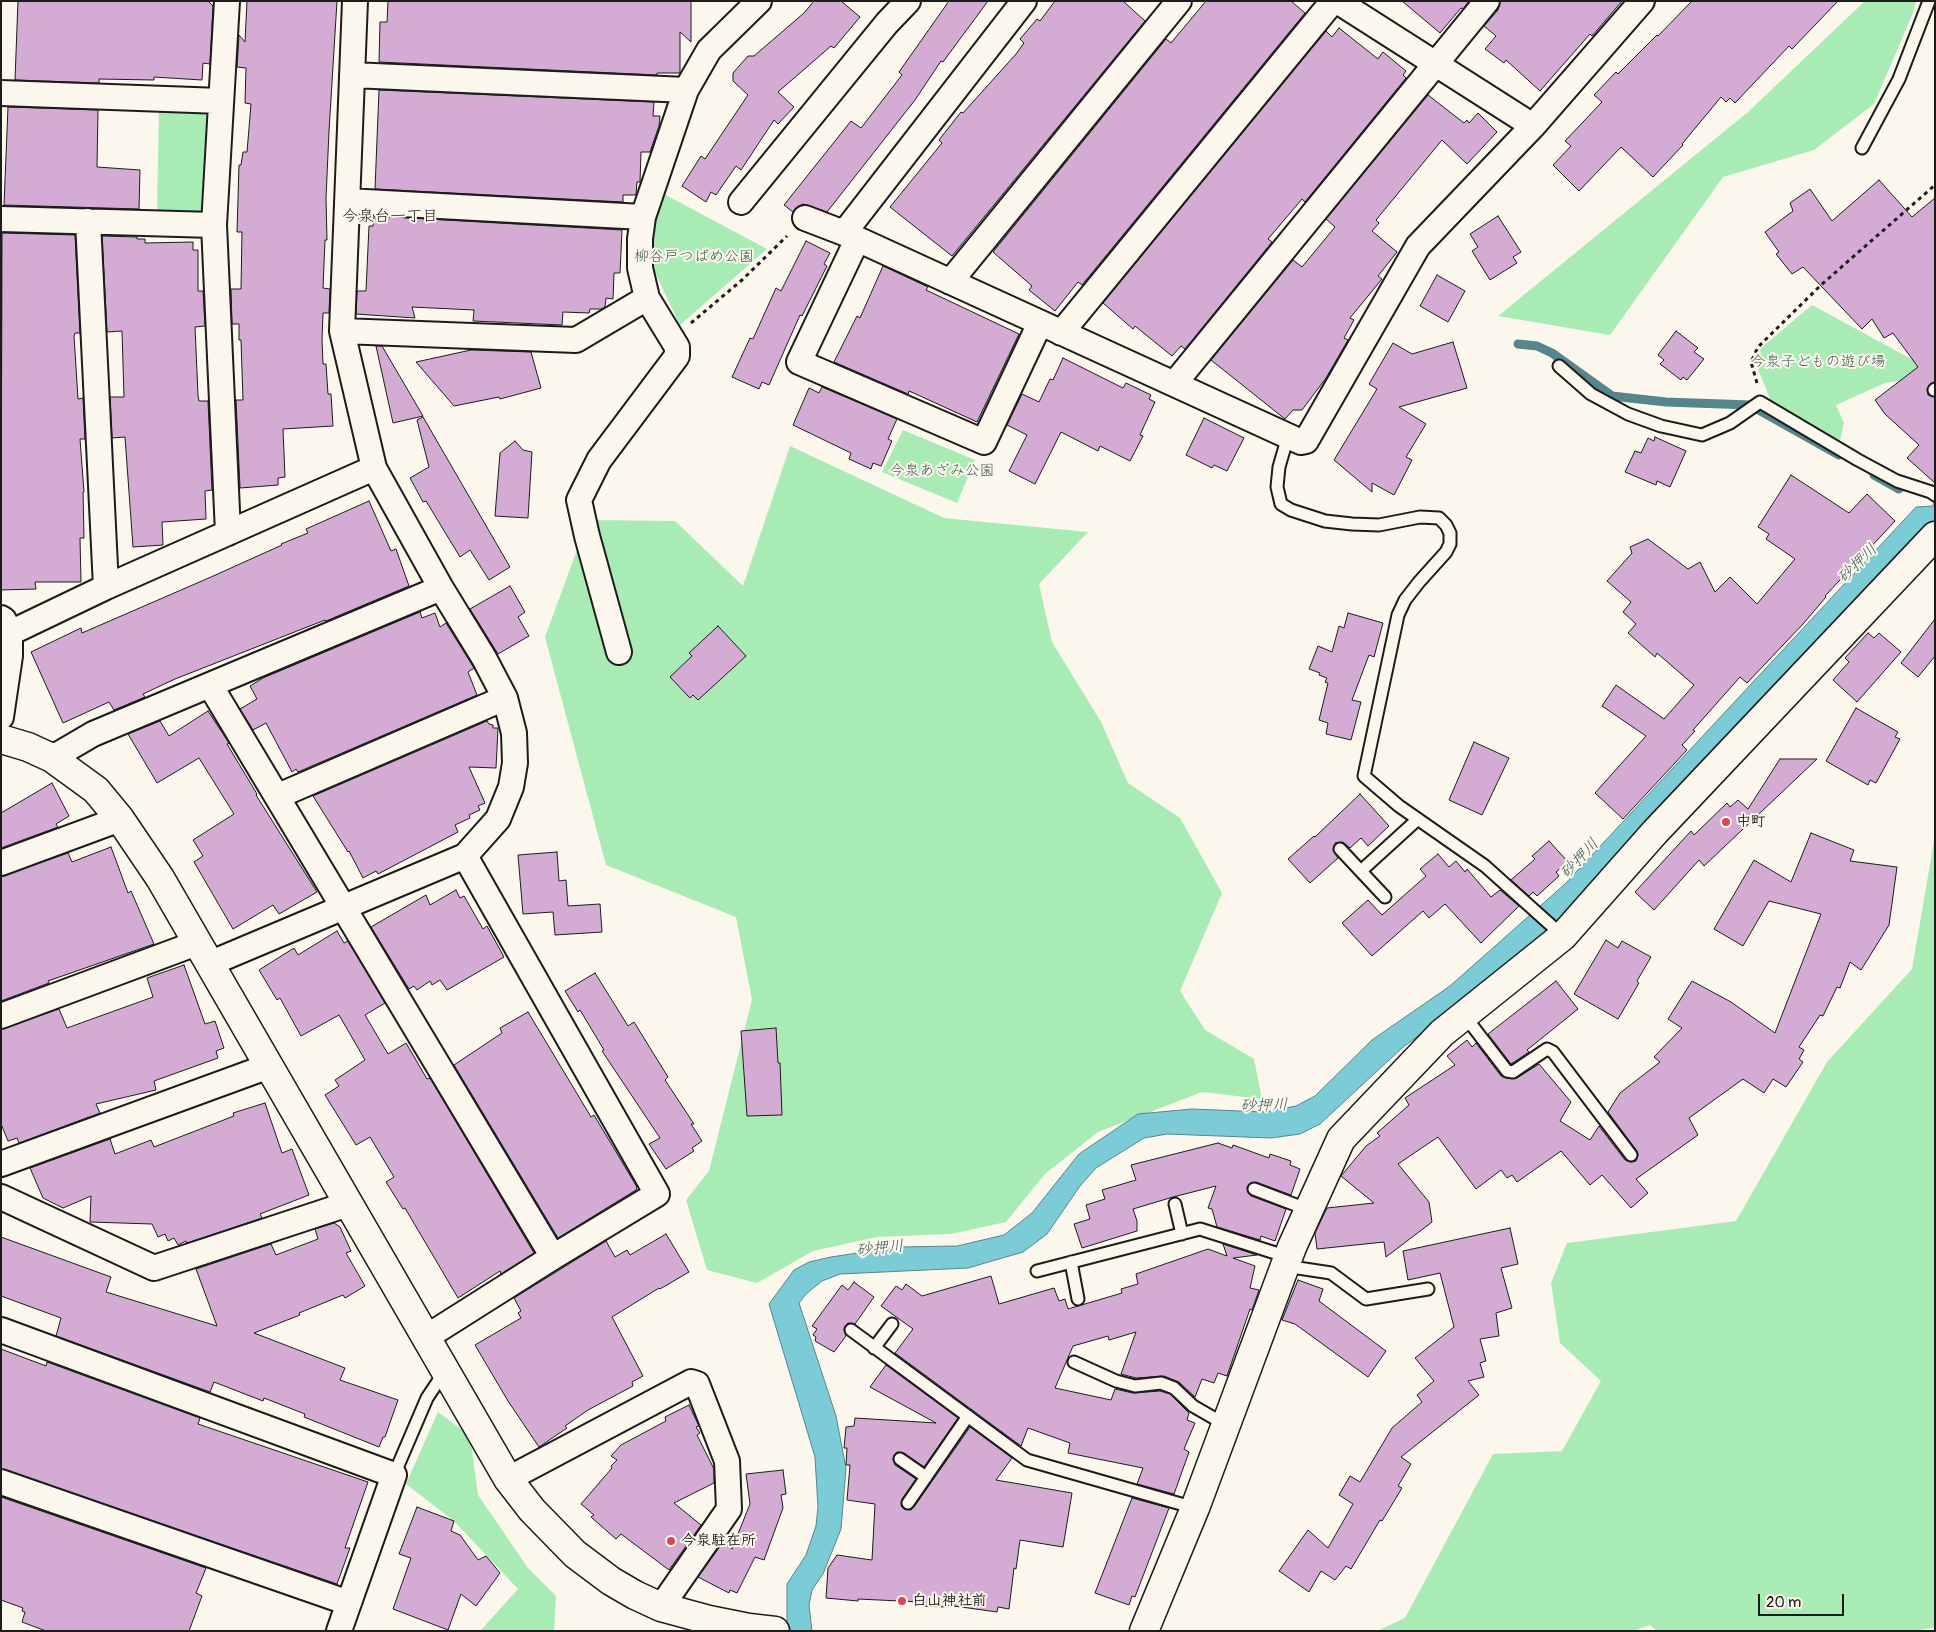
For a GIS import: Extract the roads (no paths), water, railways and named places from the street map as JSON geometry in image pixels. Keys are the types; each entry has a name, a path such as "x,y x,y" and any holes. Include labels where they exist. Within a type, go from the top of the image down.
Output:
{"street":[{"path":"227,1 214,225 228,533"},
{"path":"1,1016 203,954 342,907 465,856 498,819 511,787 515,762 514,734 505,698 484,658 441,588 374,468 342,331 355,1"},
{"path":"619,652 579,500 600,460 677,356 677,347 647,298 640,268 640,239 643,217 686,90 708,50 760,1"},
{"path":"741,202 887,23 908,1"},
{"path":"1024,1 851,236 799,362 984,442 1040,323"},
{"path":"950,282 1179,1"},
{"path":"1061,333 1333,1"},
{"path":"1337,1 1533,126"},
{"path":"1174,384 1487,1"},
{"path":"805,218 851,236 1301,442 1306,441 1418,246 1533,126 1642,1"},
{"path":"352,74 686,90"},
{"path":"1,93 221,102"},
{"path":"347,201 643,217"},
{"path":"1,219 214,225"},
{"path":"88,221 106,587"},
{"path":"342,331 576,340 647,298"},
{"path":"1,717 10,656 6,625 106,587 374,468"},
{"path":"1144,1631 1195,1508 1286,1262 1341,1139 1442,1033 1563,936 1655,832 1935,536"},
{"path":"52,758 93,734 441,588"},
{"path":"210,685 553,1257"},
{"path":"278,796 505,698"},
{"path":"1,739 28,747 52,758 96,790 120,818 160,878 425,1338 508,1478 532,1510 575,1554 611,1581 635,1595 660,1606 709,1620 775,1631"},
{"path":"1,863 120,818"},
{"path":"425,1338 657,1194 465,856"},
{"path":"1,1164 269,1066"},
{"path":"1,1197 154,1268 348,1204"},
{"path":"1,1330 394,1475 339,1631"},
{"path":"508,1478 691,1382 697,1384 727,1461 728,1509 660,1606"},
{"path":"1,1482 349,1603"}],"lane":[{"path":"1862,148 1899,79 1929,1"},
{"path":"1559,366 1591,394 1628,414 1661,426 1702,435 1730,423 1760,402 1874,469 1897,481 1935,495"},
{"path":"1288,436 1277,487 1281,504 1291,510 1325,521 1352,524 1379,525 1420,517 1439,518 1446,524 1450,533 1450,544 1446,552 1414,588 1405,600 1398,615 1364,776 1418,819 1485,866 1563,936"},
{"path":"1362,870 1418,819"},
{"path":"1340,849 1362,870 1385,897"},
{"path":"1464,1015 1507,1071 1513,1072 1546,1050 1553,1052 1631,1155"},
{"path":"1254,1189 1309,1210"},
{"path":"1174,1204 1182,1234"},
{"path":"1037,1271 1200,1230 1286,1262 1331,1273 1366,1300 1428,1289"},
{"path":"1071,1262 1078,1299"},
{"path":"874,1348 892,1324"},
{"path":"851,1330 1027,1460 1195,1508"},
{"path":"1074,1362 1116,1381 1135,1386 1161,1383 1174,1388 1193,1406 1226,1425"},
{"path":"394,1475 427,1398 445,1370"},
{"path":"908,1504 968,1416"},
{"path":"900,1459 926,1477"}],"water":[{"name":"砂押川","path":"1935,497 1935,521 1880,576 1562,917 1464,1001 1402,1048 1320,1124 1300,1134 1271,1138 1167,1134 1144,1138 1096,1168 1080,1186 1047,1234 1023,1252 968,1268 840,1274 822,1281 806,1294 799,1303 836,1416 846,1468 841,1529 823,1574 812,1590 809,1605 812,1631 787,1631 787,1584 806,1555 816,1526 818,1507 815,1457 769,1304 794,1270 809,1262 831,1257 897,1247 957,1246 1004,1235 1032,1213 1079,1154 1138,1114 1192,1109 1265,1112 1296,1106 1315,1096 1372,1040 1450,986 1565,884 1916,507 1933,506"}],"waterway":[{"path":"1518,344 1537,346 1552,353 1612,396 1666,402 1750,405 1839,455"},
{"path":"1874,475 1899,489"}],"place":[{"name":"中町","path":"1726,822"},
{"name":"今泉駐在所","path":"671,1541"},
{"name":"白山神社前","path":"902,1601"}],"district":[{"name":"今泉台一丁目","path":"390,217"}],"park label":[{"name":"柳谷戸つばめ公園","path":"694,257"},
{"name":"今泉子どもの遊び場","path":"1818,362"},
{"name":"今泉あざみ公園","path":"942,471"}]}
